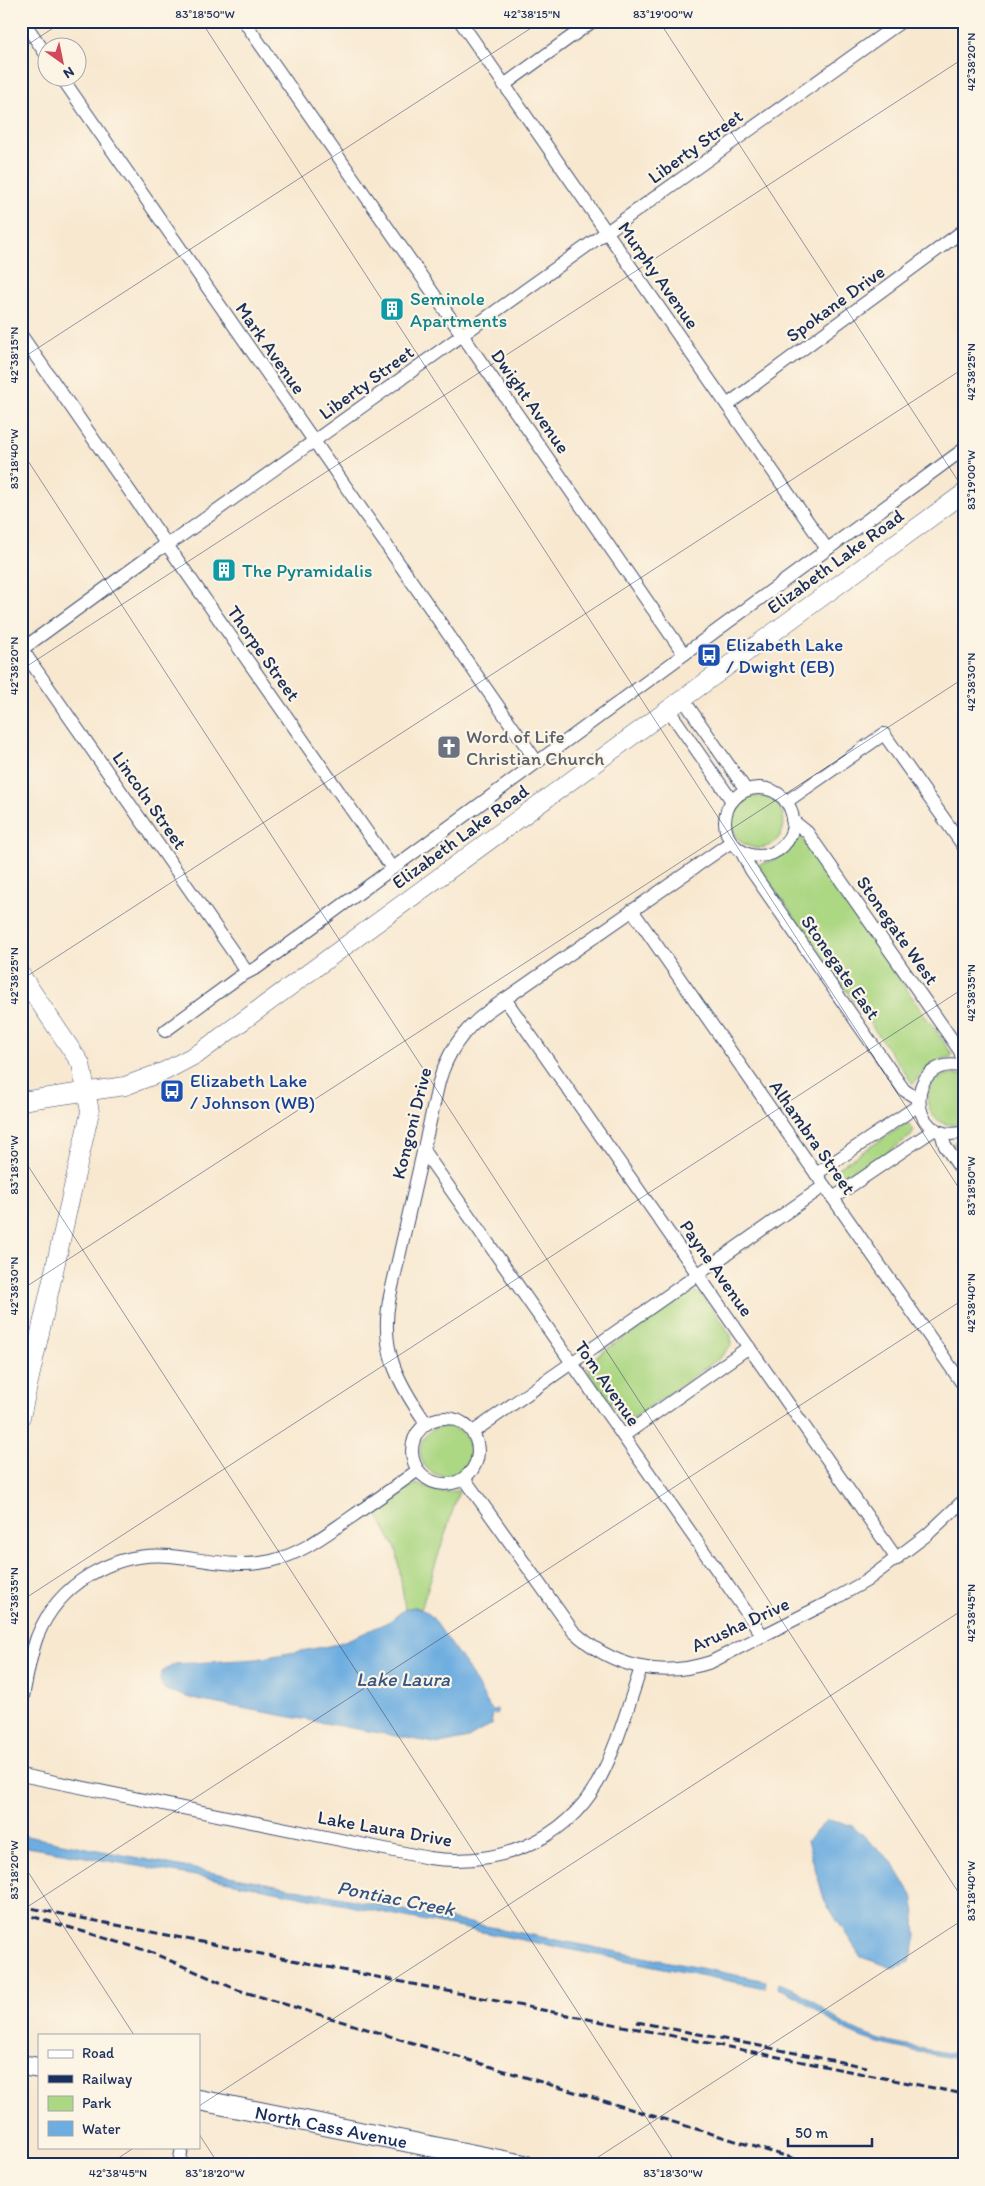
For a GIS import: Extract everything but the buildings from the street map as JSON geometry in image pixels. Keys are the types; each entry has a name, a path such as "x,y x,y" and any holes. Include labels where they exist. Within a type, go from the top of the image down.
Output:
{"main road":[{"name":"Elizabeth Lake Road","path":"21,1101 115,1088 150,1077 204,1050 964,493"},
{"path":"21,975 81,1064 88,1093 90,1112 26,1378 21,1416"},
{"path":"21,2065 38,2068"},
{"name":"North Cass Avenue","path":"200,2100 524,2165"}],"street":[{"path":"23,21 38,43"},
{"name":"Dwight Avenue","path":"244,21 684,654"},
{"name":"Murphy Avenue","path":"460,21 827,549"},
{"path":"504,85 592,21"},
{"name":"Liberty Street","path":"22,649 902,21"},
{"name":"Mark Avenue","path":"69,88 537,762"},
{"name":"Spokane Drive","path":"727,405 964,230"},
{"name":"Thorpe Street","path":"21,335 392,868"},
{"name":"Elizabeth Lake Road","path":"165,1031 392,868 964,449"},
{"name":"Lincoln Street","path":"22,649 248,972"},
{"path":"683,699 746,790"},
{"path":"668,709 732,800"},
{"path":"786,802 884,734 964,847"},
{"path":"759,788 768,790 786,802 792,820 790,836 776,851 761,856 741,851 731,842 724,823 726,814 732,800 746,790 759,788"},
{"name":"Stonegate West","path":"792,820 807,832 960,1051 964,1067"},
{"name":"Kongoni Drive","path":"426,1424 399,1380 389,1352 386,1330 388,1304 439,1082 448,1057 468,1029 505,999 731,842"},
{"name":"Stonegate East","path":"741,851 751,870 904,1090 918,1102 924,1119 938,1131"},
{"name":"Alhambra Street","path":"632,910 964,1386"},
{"name":"Payne Avenue","path":"505,999 897,1559"},
{"path":"816,1174 918,1102 922,1083 933,1072 948,1066 964,1067"},
{"path":"938,1131 945,1146 964,1174"},
{"path":"833,1198 938,1131 952,1134 964,1132"},
{"name":"Tom Avenue","path":"423,1150 763,1636"},
{"path":"473,1432 824,1186"},
{"path":"622,1436 749,1347"},
{"path":"451,1418 461,1422 473,1432 478,1446 478,1456 475,1466 464,1478 455,1483 440,1484 430,1480 418,1470 412,1456 413,1445 416,1435 426,1424 436,1419 451,1418"},
{"path":"21,1707 33,1648 42,1626 60,1600 88,1575 116,1562 151,1555 237,1564 279,1559 309,1546 418,1470"},
{"name":"Arusha Drive","path":"464,1478 570,1628 603,1654 641,1668 676,1670 702,1665 763,1636 847,1592 897,1559 928,1534 964,1500"},
{"name":"Lake Laura Drive","path":"21,1775 429,1858 460,1861 488,1858 512,1852 546,1836 570,1817 586,1799 603,1770 641,1668"},
{"path":"179,2165 182,2148"}],"green space":[{"path":"758,796 768,798 776,804 782,812 784,822 782,832 776,840 768,846 758,848 748,846 740,840 734,832 732,822 734,812 740,804 748,798"},
{"path":"797,838 801,838 952,1054 951,1057 944,1058 929,1066 913,1084 759,867 760,864 772,861 782,855"},
{"path":"955,1074 964,1076 964,1122 950,1125 940,1121 932,1114 928,1104 928,1094 932,1084 941,1077"},
{"path":"907,1123 914,1130 911,1136 846,1180 836,1179 835,1173 839,1167"},
{"path":"964,1140 964,1160 953,1144 955,1141"},
{"path":"691,1290 703,1295 731,1335 731,1345 721,1357 638,1415 630,1419 622,1418 590,1374 588,1368 590,1361"},
{"path":"440,1426 450,1426 463,1433 470,1446 470,1456 463,1469 450,1476 440,1476 431,1472 424,1465 420,1456 420,1446 424,1437 431,1430"},
{"path":"412,1484 441,1492 459,1491 421,1609 414,1607 405,1609 397,1551 375,1510"}],"water":[{"name":"Lake Laura","path":"414,1607 427,1612 432,1617 469,1670 489,1706 493,1710 497,1709 497,1714 491,1714 492,1724 468,1738 440,1744 197,1700 166,1690 162,1686 160,1679 162,1672 175,1664 257,1659 334,1645 390,1621 405,1609"},
{"path":"827,1820 851,1825 892,1862 914,1899 916,1937 910,1962 893,1968 861,1957 825,1902 807,1841"},
{"path":"21,1835 766,1981 765,1988 219,1880 21,1846"},
{"path":"778,1983 798,1991 840,2022 862,2033 905,2046 964,2056 964,2060 891,2046 862,2038 840,2027 796,1996 777,1988"}],"railway":[{"path":"21,1906 964,2094"},
{"path":"21,1913 148,1951 238,1990 815,2165"},
{"path":"637,2022 867,2067"}],"place":[{"name":"Seminole Apartments","path":"392,309"},
{"name":"The Pyramidalis","path":"224,570"},
{"name":"Elizabeth Lake / Dwight (EB)","path":"709,655"},
{"name":"Word of Life Christian Church","path":"449,747"},
{"name":"Elizabeth Lake / Johnson (WB)","path":"172,1091"}],"water label":[{"name":"Pontiac Creek","path":"396,1898"}]}
